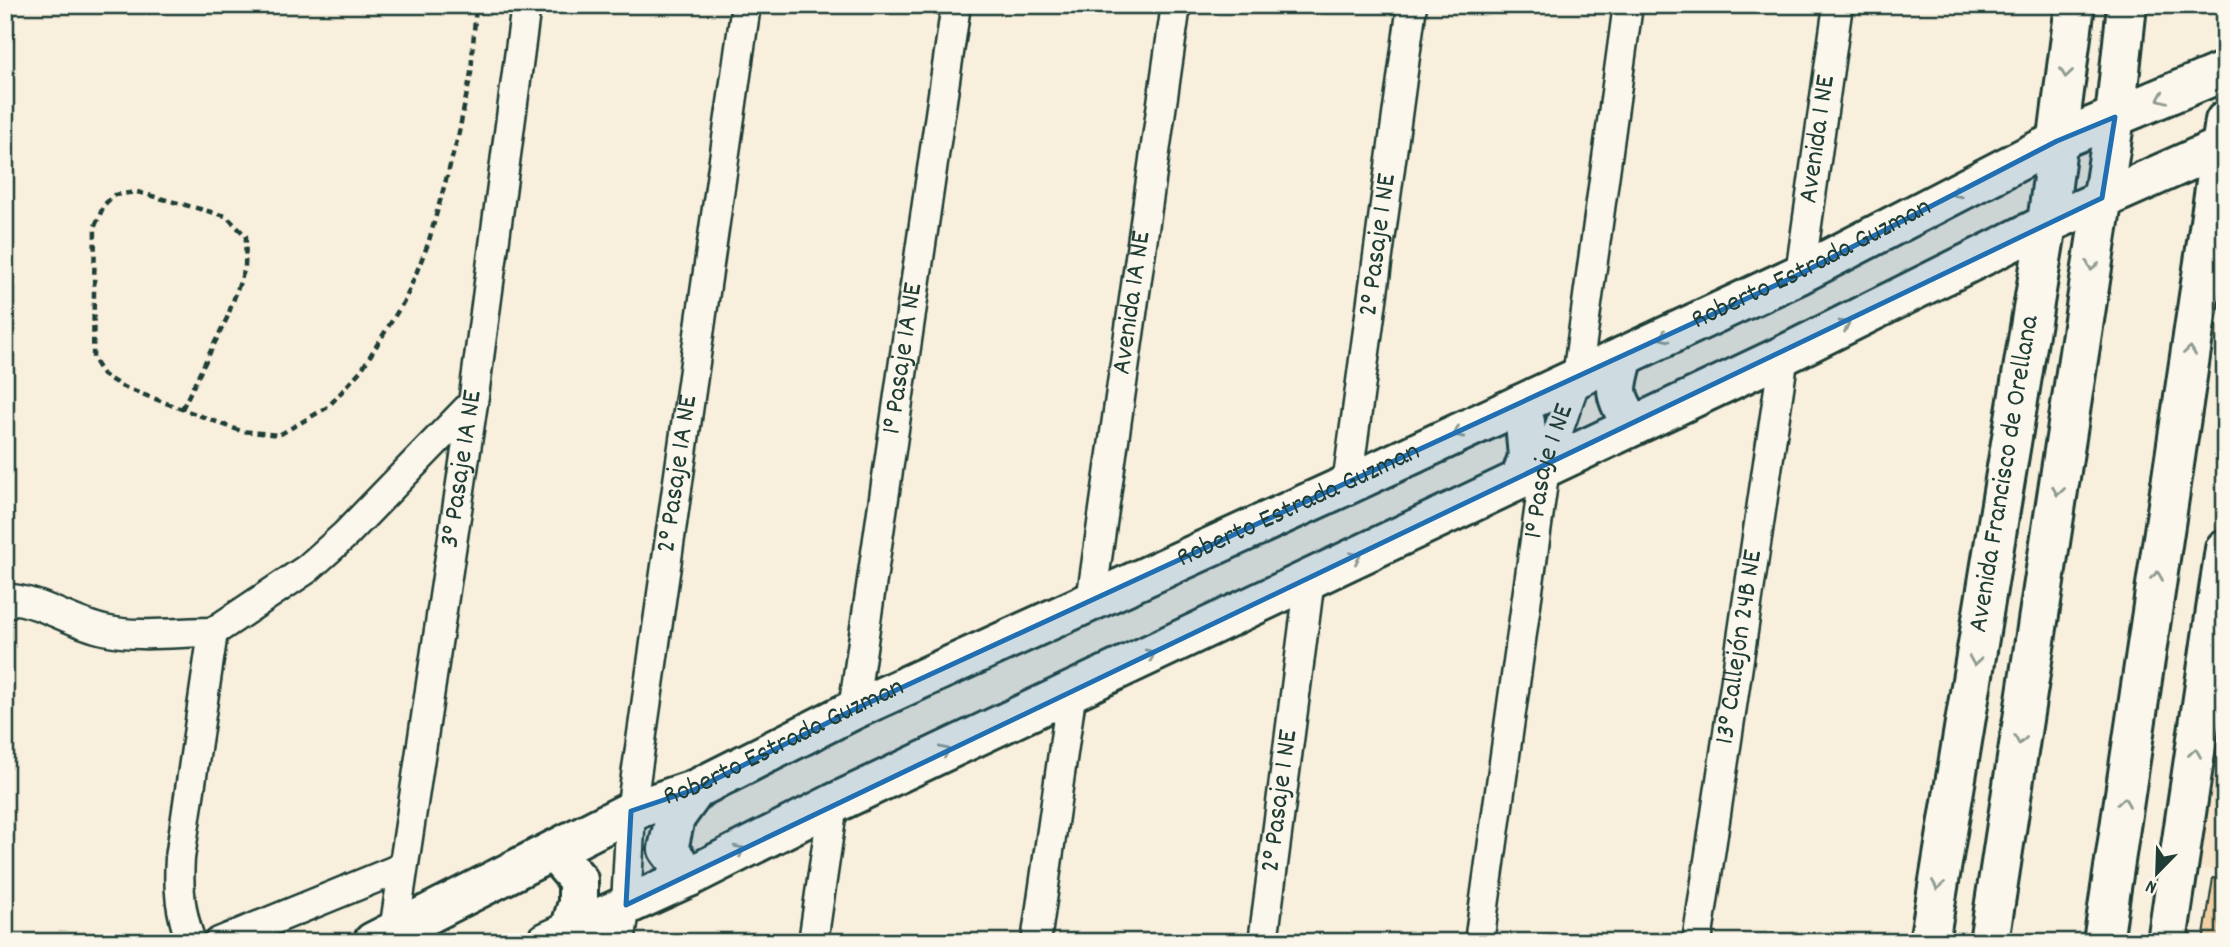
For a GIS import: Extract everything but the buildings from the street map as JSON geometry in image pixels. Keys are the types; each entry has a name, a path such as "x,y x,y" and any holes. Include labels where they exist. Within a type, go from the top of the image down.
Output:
{"main road":[{"name":"Avenida Francisco de Orellana","path":"1929,942 2047,224 2076,5"},
{"name":"Avenida Francisco de Orellana","path":"1989,942 2115,117 2127,5"},
{"name":"Roberto Estrada Guzman","path":"384,936 631,811 696,789 853,710 1347,485 1800,274 2057,141 2225,71"},
{"path":"558,936 623,923 689,877 833,804 1784,355 2223,137"},
{"path":"2103,942 2223,137"},
{"path":"1624,356 1615,389 1622,409 1633,426"},
{"path":"1519,405 1525,422 1528,457 1533,474"},
{"path":"2167,942 2225,549"},
{"path":"689,877 668,849 675,818 696,789"},
{"path":"554,852 578,880 578,903 558,936"}],"street":[{"name":"3° Pasaje 1A NE","path":"384,936 403,867 473,403 526,5"},
{"name":"2° Pasaje 1A NE","path":"623,923 631,811 746,5"},
{"name":"1° Pasaje 1A NE","path":"853,710 956,5"},
{"name":"Avenida 1A NE","path":"1091,601 1176,5"},
{"name":"2° Pasaje 1 NE","path":"1347,485 1412,5"},
{"name":"1° Pasaje 1 NE","path":"1479,942 1533,474 1577,377 1628,5"},
{"name":"Avenida 1 NE","path":"1800,274 1838,5"},
{"name":"13° Callejón 24B NE","path":"1697,942 1784,355"},
{"path":"5,605 12,599 28,601 104,630 132,633 213,632 307,569 345,535 473,403"},
{"name":"2° Pasaje 1 NE","path":"1263,942 1310,579"},
{"path":"191,942 183,920 178,891 180,858 213,632"},
{"path":"1036,942 1072,691"},
{"path":"814,942 833,804"},
{"path":"219,942 403,867"}],"path":[{"path":"182,409 227,318 246,268 246,236 226,216 137,192 114,195 104,205 95,226 93,359 103,374 123,387 182,409 241,431 279,435 328,407 362,369 407,299 428,244 458,137 471,74 477,5"}],"highlighted area":[{"path":"2115,117 2102,198 626,905 631,811 696,789 853,710 1800,274 2057,141"}],"shaded area":[{"path":"2223,696 2225,697 2225,872 2196,867"}]}
